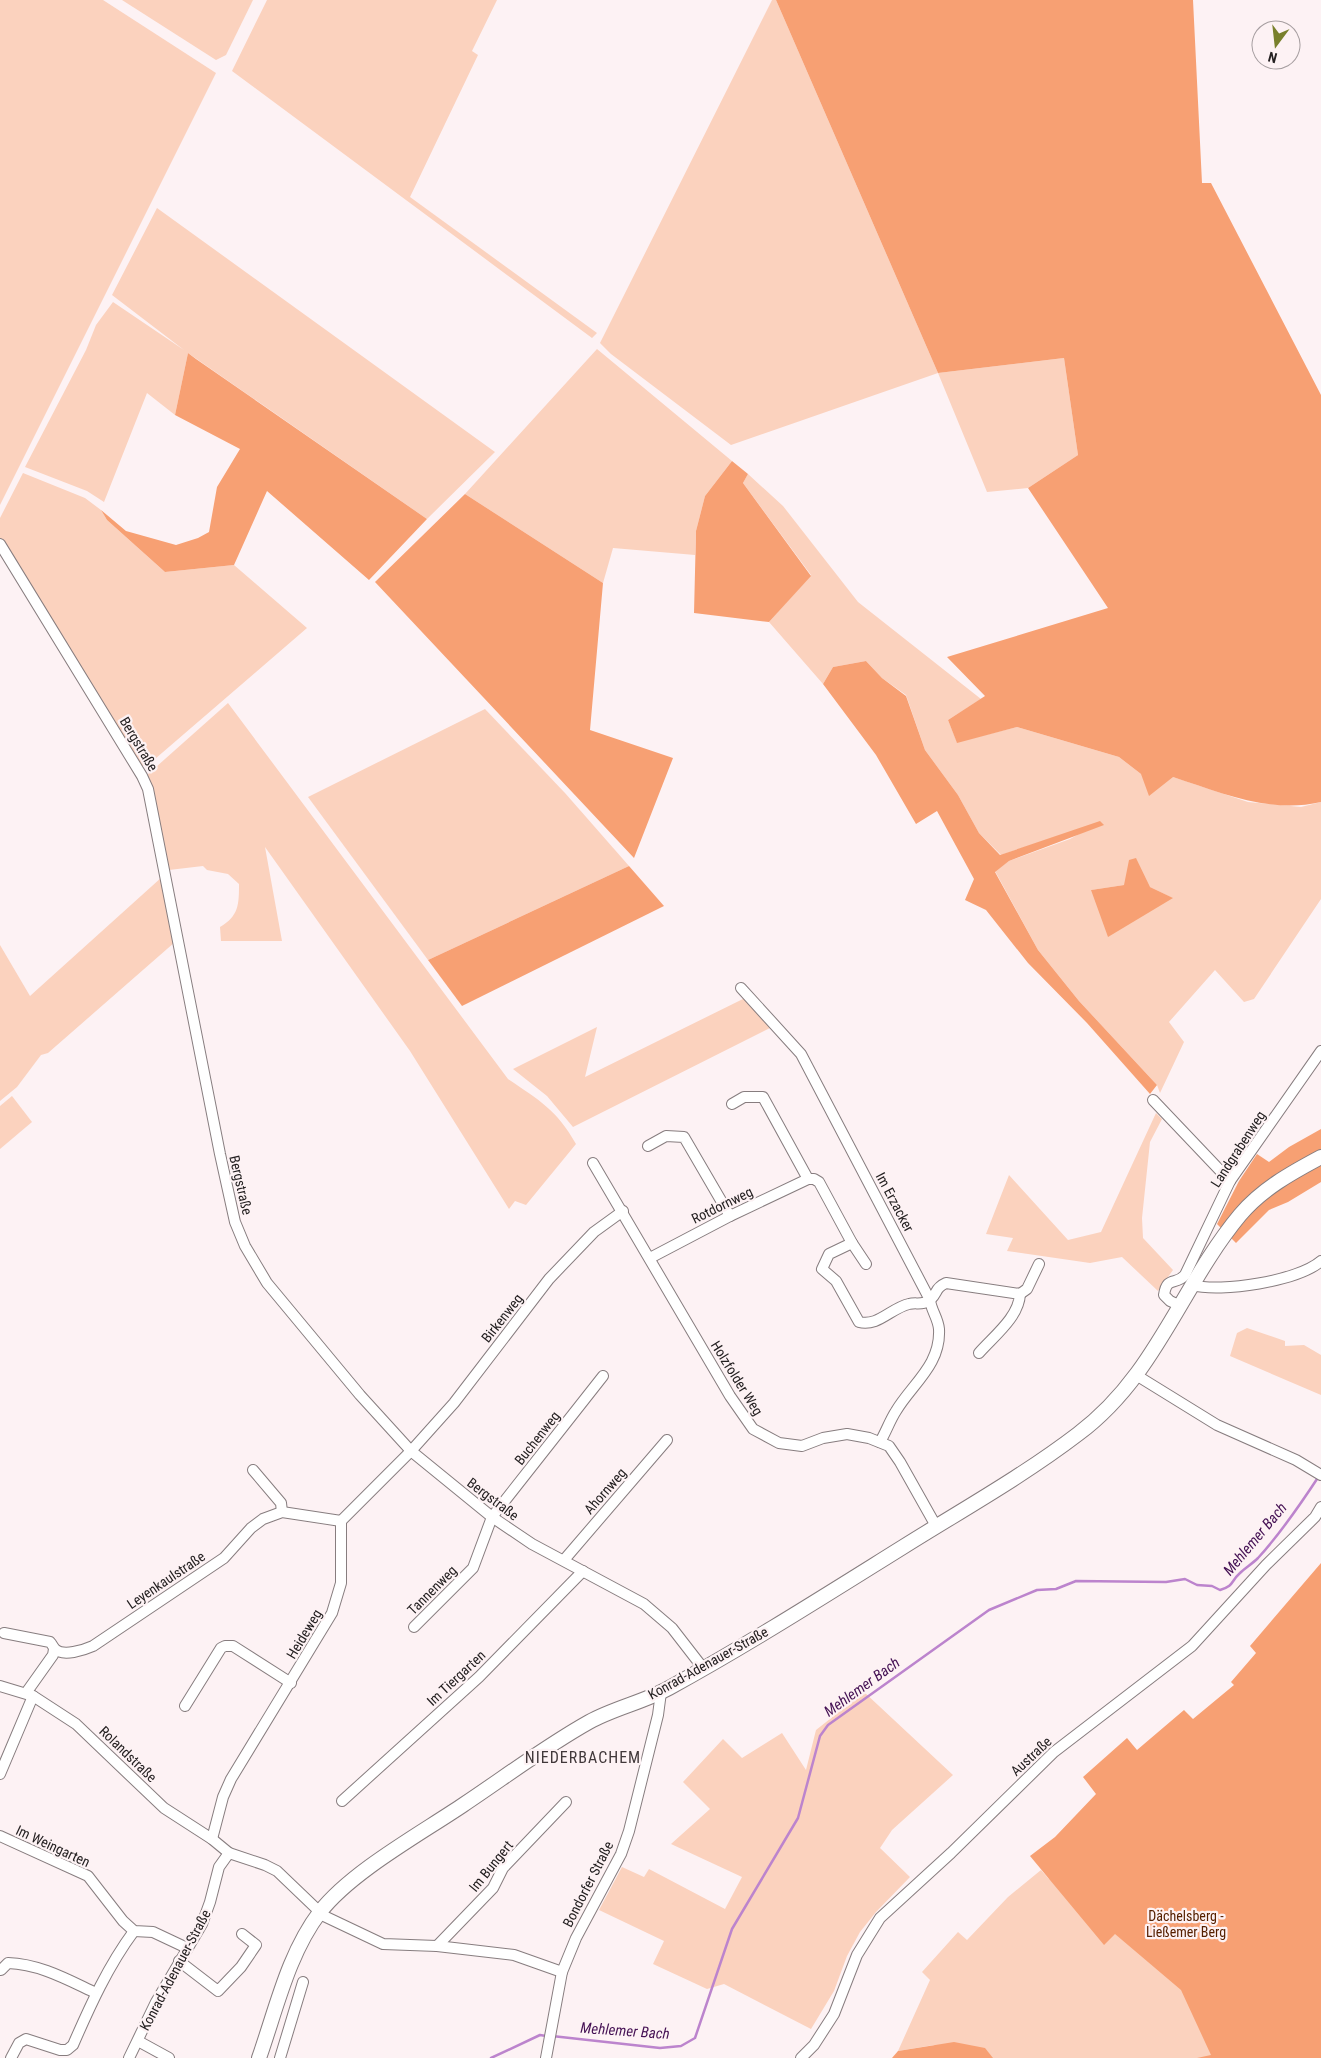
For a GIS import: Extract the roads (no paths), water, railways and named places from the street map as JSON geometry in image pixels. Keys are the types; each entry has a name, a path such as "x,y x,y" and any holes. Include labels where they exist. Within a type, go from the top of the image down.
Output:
{"main road":[{"name":"Konrad-Adenauer-Straße","path":"259,2058 295,1957 307,1932 320,1913 344,1887 382,1859 592,1720 661,1692 792,1616 1028,1471 1081,1432 1099,1417 1136,1375 1159,1343 1192,1285 1222,1239 1242,1214 1285,1176 1321,1157"}],"street":[{"name":"Bergstraße","path":"0,544 142,776 148,789 235,1222 245,1246 267,1283 360,1396 411,1451 492,1517 532,1544 644,1604 672,1628 703,1668"},
{"name":"Im Erzacker","path":"741,988 801,1054 930,1300 931,1307 936,1316 939,1330 932,1362 924,1376 896,1411 880,1442"},
{"name":"Landgrabenweg","path":"1180,1306 1170,1301 1164,1295 1166,1287 1170,1282 1182,1279 1185,1275 1230,1181 1321,1051"},
{"path":"732,1104 744,1097 763,1097 808,1179 814,1179 819,1182 852,1243 866,1264"},
{"path":"1153,1100 1230,1181"},
{"path":"648,1146 666,1136 684,1137 730,1216"},
{"name":"Holzfolder Weg","path":"593,1163 623,1211 730,1396 753,1428 780,1443 802,1446 823,1438 847,1434 870,1438 889,1446 936,1526"},
{"name":"Rotdornweg","path":"650,1258 730,1216 808,1179"},
{"name":"Birkenweg","path":"411,1451 454,1403 549,1279 594,1232 623,1211"},
{"path":"852,1243 829,1254 822,1269 836,1281 859,1322 872,1323 908,1304 921,1304 930,1300 937,1287 946,1282 1020,1294 1027,1289 1039,1264"},
{"path":"1192,1285 1215,1289 1288,1277 1306,1272 1321,1261"},
{"path":"979,1353 1013,1314 1019,1304 1020,1294"},
{"path":"1136,1375 1217,1425 1296,1460 1317,1472"},
{"name":"Buchenweg","path":"492,1517 603,1376"},
{"name":"Ahornweg","path":"564,1560 667,1440"},
{"path":"341,1520 411,1451"},
{"path":"253,1470 281,1503 282,1512"},
{"name":"Austraße","path":"802,2058 814,2045 834,2014 857,1955 880,1918 951,1853 1054,1752 1192,1646 1266,1565 1315,1517 1321,1507"},
{"name":"Leyenkaulstraße","path":"4,1632 50,1642 54,1649 70,1652 81,1651 93,1646 224,1558 256,1522 272,1514 282,1512 341,1520"},
{"name":"Tannenweg","path":"414,1627 473,1568 492,1517"},
{"name":"Heideweg","path":"212,1839 223,1797 230,1780 332,1613 341,1583 341,1520"},
{"name":"Im Tiergarten","path":"342,1800 479,1677 584,1571"},
{"path":"185,1706 221,1648 225,1646 233,1646 291,1682"},
{"path":"0,1774 29,1695 53,1654 54,1649"},
{"name":"Rolandstraße","path":"0,1686 29,1695 76,1724 164,1808 212,1839 229,1853"},
{"name":"Bondorfer Straße","path":"547,2053 562,1972 576,1938 621,1854 655,1724 661,1692"},
{"name":"Im Bungert","path":"437,1946 493,1888 503,1868 566,1802"},
{"name":"Im Weingarten","path":"0,1836 88,1876 123,1921 134,1931"},
{"path":"229,1853 256,1861 276,1872 320,1913 332,1921 382,1944 437,1946 514,1955 562,1972"},
{"name":"Konrad-Adenauer-Straße","path":"129,2058 156,2002 207,1913 219,1867 229,1853"},
{"path":"11,2058 18,2043 26,2039 34,2040 60,2050 67,2050 73,2045 96,1993 134,1931 153,1932 187,1948"},
{"path":"179,1961 218,1991 241,1967 256,1945 242,1934"},
{"path":"1,1970 8,1963 20,1963 40,1968 96,1993"},
{"path":"280,2058 303,1982"},
{"path":"138,2041 169,2058"}],"waterway":[{"name":"Mehlemer Bach","path":"552,2036 660,2048 681,2046 695,2038 732,1929 798,1818 820,1736 828,1725 989,1610 1037,1590 1056,1589 1076,1581 1166,1582 1185,1579 1197,1585 1212,1586 1220,1590 1225,1588 1256,1560 1290,1518 1319,1476"},
{"name":"Mehlemer Bach","path":"491,2058 540,2035 546,2036"}],"district":[{"name":"NIEDERBACHEM","path":"583,1757"}],"park label":[{"name":"Dächelsberg - Ließemer Berg","path":"1186,1924"}]}
